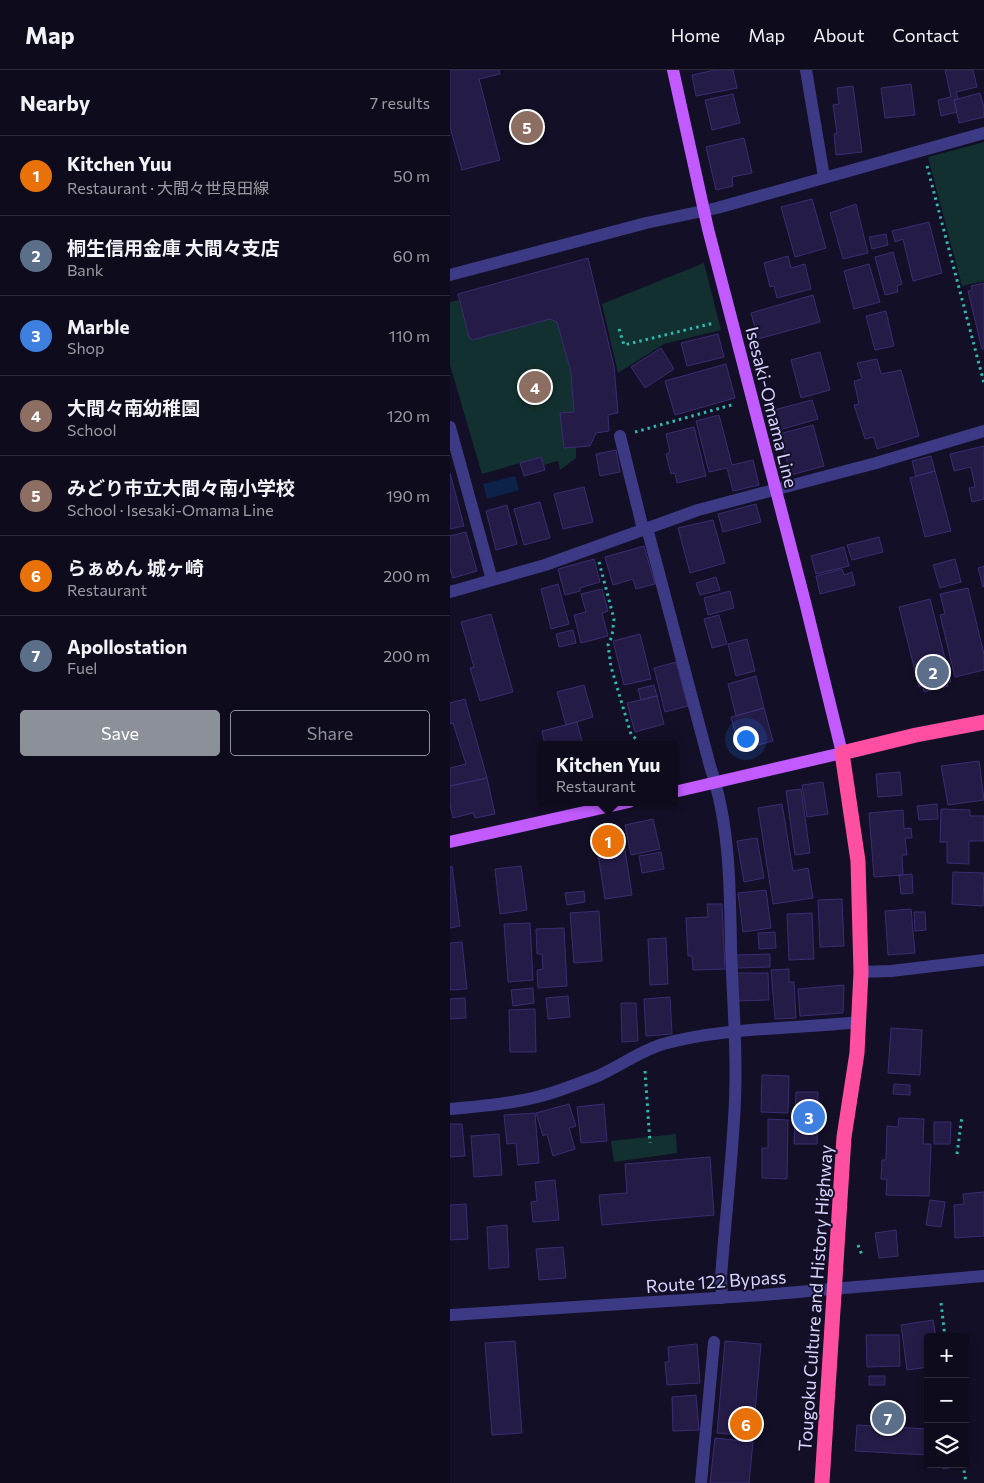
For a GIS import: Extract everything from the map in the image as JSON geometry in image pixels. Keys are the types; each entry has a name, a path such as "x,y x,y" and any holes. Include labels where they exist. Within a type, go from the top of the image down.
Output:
{"highway":[{"path":"842,753 984,722"},
{"name":"Tougoku Culture and History Highway","path":"822,1483 844,1137 857,1053 861,972 858,861 842,753"}],"main road":[{"name":"Isesaki-Omama Line","path":"672,70 704,211 842,753"},
{"path":"678,791 842,753"},
{"path":"450,842 611,806"}],"street":[{"path":"806,70 824,177"},
{"path":"450,275 646,223 704,211 984,133"},
{"path":"450,427 492,580"},
{"path":"450,592 545,564 698,510 876,463 984,431"},
{"path":"620,436 716,783 724,825 730,893 734,1032 734,1118 722,1267 722,1298"},
{"path":"861,972 891,971 984,960"},
{"path":"450,1109 535,1098 599,1075 660,1045 680,1040 734,1032 859,1022"},
{"name":"Route 122 Bypass","path":"450,1315 834,1290 984,1276"},
{"path":"701,1483 714,1342"}],"path":[{"path":"922,150 984,383"},
{"path":"619,329 624,345 732,319"},
{"path":"620,436 741,402"},
{"path":"596,547 614,619 612,636 608,645 611,667 631,734 638,741"},
{"path":"643,1052 650,1143"},
{"path":"957,1154 962,1116"},
{"path":"941,1303 945,1333"},
{"path":"964,1468 966,1483"}],"green space":[{"path":"984,142 984,281 962,286 928,157"},
{"path":"704,263 721,330 664,344 618,373 602,304"},
{"path":"459,300 469,337 550,319 557,322 571,372 574,412 560,413 564,447 576,447 576,458 560,470 558,461 544,465 541,457 482,474 450,365 450,302"},
{"path":"676,1134 677,1153 614,1162 611,1141"}],"water":[{"path":"515,476 519,490 487,499 483,484"}],"building":[{"path":"450,70 499,70 500,74 479,79 500,160 462,170 450,127"},
{"path":"715,70 733,70 737,88 696,96 692,75"},
{"path":"945,70 973,70 977,87 956,92 958,99 954,100 957,112 941,116 938,100 951,97"},
{"path":"911,84 915,115 885,118 881,88"},
{"path":"853,86 862,152 836,155 834,134 837,133 833,105 839,104 837,88"},
{"path":"980,93 984,117 959,123 954,100"},
{"path":"733,94 740,123 712,130 705,100"},
{"path":"744,138 752,173 732,177 733,186 716,190 706,147"},
{"path":"812,199 826,248 795,257 781,207"},
{"path":"856,204 868,253 843,259 830,213"},
{"path":"929,222 942,273 913,281 903,239 895,242 892,231"},
{"path":"886,234 888,245 872,249 869,237"},
{"path":"893,252 902,284 897,286 898,292 885,295 875,257"},
{"path":"788,256 791,268 805,264 811,289 777,298 774,286 770,287 764,263"},
{"path":"588,258 614,366 618,413 608,415 609,431 596,433 590,446 564,448 560,413 574,412 571,372 557,322 550,319 472,340 469,337 458,294"},
{"path":"869,264 880,302 854,309 844,271"},
{"path":"984,283 984,349 982,349 968,291 972,290 971,286"},
{"path":"813,295 820,322 758,339 751,313"},
{"path":"886,311 894,346 875,350 866,316"},
{"path":"718,334 724,357 687,366 681,343"},
{"path":"661,348 674,369 645,388 631,367"},
{"path":"820,352 830,390 801,398 791,360"},
{"path":"877,359 881,374 901,370 919,436 877,449 874,437 865,439 854,405 859,404 854,381 862,379 857,363"},
{"path":"726,364 735,398 675,415 665,381"},
{"path":"812,400 818,419 779,430 774,410"},
{"path":"719,415 732,465 753,460 759,485 733,491 727,468 709,472 696,421"},
{"path":"813,425 824,466 791,475 779,434"},
{"path":"694,427 706,476 677,483 675,473 671,474 666,454 670,452 666,434"},
{"path":"984,446 984,499 972,502 969,488 975,487 971,467 954,471 950,454"},
{"path":"616,450 620,472 600,476 596,454"},
{"path":"931,456 935,471 916,476 912,461"},
{"path":"541,457 545,470 524,476 520,463"},
{"path":"935,471 951,531 925,537 910,478"},
{"path":"450,473 464,526 450,529"},
{"path":"584,487 593,522 563,529 554,494"},
{"path":"540,502 550,538 524,545 514,509"},
{"path":"756,504 761,522 723,532 718,514"},
{"path":"507,505 517,544 496,550 486,511"},
{"path":"713,520 725,563 690,573 678,528"},
{"path":"466,532 477,571 453,578 450,569 450,536"},
{"path":"879,537 883,552 852,560 847,545"},
{"path":"644,546 655,584 636,589 633,579 613,585 605,557"},
{"path":"844,547 849,566 816,574 811,556"},
{"path":"594,559 600,582 565,595 558,569"},
{"path":"955,559 961,582 940,588 933,565"},
{"path":"984,566 984,586 983,587 978,568"},
{"path":"842,569 844,575 852,572 855,585 820,594 816,576"},
{"path":"716,577 720,590 700,595 696,583"},
{"path":"558,584 569,624 551,629 541,589"},
{"path":"968,588 984,654 984,670 955,677 940,615 945,614 940,594"},
{"path":"602,589 608,611 602,613 608,636 581,643 574,615 586,612 581,594"},
{"path":"730,591 734,608 708,615 704,598"},
{"path":"930,599 951,682 947,682 948,686 924,692 923,686 919,687 899,607"},
{"path":"491,614 513,692 480,701 470,668 474,667 461,622"},
{"path":"719,615 727,644 712,648 704,619"},
{"path":"573,630 576,643 559,647 556,634"},
{"path":"640,634 651,679 624,685 613,641"},
{"path":"747,639 755,671 736,676 728,644"},
{"path":"676,662 688,706 665,712 654,668"},
{"path":"756,676 764,708 736,716 728,684"},
{"path":"584,685 593,717 566,725 557,692"},
{"path":"654,685 657,696 641,700 638,689"},
{"path":"657,696 664,724 635,732 627,703"},
{"path":"465,699 487,778 450,786 450,768 466,764 453,723 450,724 450,703"},
{"path":"764,708 773,741 740,750 731,717"},
{"path":"577,722 582,741 544,741 542,731"},
{"path":"979,761 984,800 948,805 941,766"},
{"path":"900,772 902,795 878,797 876,774"},
{"path":"487,778 495,814 475,818 473,813 453,818 450,805 450,786"},
{"path":"823,782 828,814 807,817 802,785"},
{"path":"801,789 810,853 795,855 786,791"},
{"path":"782,804 793,871 808,868 813,898 773,904 758,808"},
{"path":"937,804 938,819 919,820 917,806"},
{"path":"941,809 970,810 970,816 984,816 984,841 969,841 969,864 947,863 947,842 940,842"},
{"path":"903,810 904,829 911,828 912,838 905,838 907,855 902,855 903,875 874,877 869,813"},
{"path":"653,819 660,849 631,855 625,825"},
{"path":"622,831 632,895 605,899 595,835"},
{"path":"757,838 764,878 744,882 737,841"},
{"path":"661,852 664,869 642,873 639,856"},
{"path":"452,866 460,926 450,928 450,867"},
{"path":"521,866 527,910 500,914 495,869"},
{"path":"953,872 984,873 983,906 952,904"},
{"path":"912,874 913,893 901,894 899,875"},
{"path":"766,890 771,928 743,932 738,893"},
{"path":"584,891 585,902 567,905 565,893"},
{"path":"842,899 844,946 820,947 818,900"},
{"path":"707,904 722,904 725,969 693,970 692,956 688,956 686,918 708,917"},
{"path":"911,909 915,953 888,955 885,911"},
{"path":"599,911 602,961 574,963 570,913"},
{"path":"914,912 925,912 926,930 915,931"},
{"path":"812,913 814,959 789,960 787,914"},
{"path":"530,923 533,980 508,982 504,924"},
{"path":"564,928 567,986 538,988 537,970 543,969 542,954 537,954 536,929"},
{"path":"775,932 776,948 759,949 758,933"},
{"path":"666,938 668,984 650,985 648,939"},
{"path":"462,942 467,989 450,990 450,943"},
{"path":"770,954 770,967 736,968 736,955"},
{"path":"789,969 789,982 794,982 796,1018 775,1019 771,970"},
{"path":"736,973 768,973 769,1000 737,1001"},
{"path":"844,985 843,1013 800,1016 798,989"},
{"path":"533,988 534,1003 513,1006 511,990"},
{"path":"568,996 570,1017 548,1019 546,998"},
{"path":"670,997 672,1034 646,1036 644,999"},
{"path":"465,998 466,1018 450,1019 450,999"},
{"path":"621,1003 636,1003 638,1041 622,1042"},
{"path":"535,1009 536,1052 510,1052 509,1010"},
{"path":"891,1028 922,1030 920,1075 888,1073"},
{"path":"762,1075 789,1076 788,1113 761,1112"},
{"path":"894,1084 910,1085 910,1095 893,1094"},
{"path":"796,1092 818,1092 817,1144 794,1144"},
{"path":"569,1104 576,1126 569,1128 575,1149 553,1156 547,1134 543,1136 536,1113"},
{"path":"604,1104 607,1141 581,1143 577,1107"},
{"path":"535,1113 539,1163 518,1165 516,1143 507,1144 504,1115"},
{"path":"899,1118 924,1119 923,1144 931,1144 929,1196 886,1195 887,1179 881,1179 882,1160 886,1160 887,1126 898,1127"},
{"path":"768,1119 788,1120 787,1179 762,1178 762,1148 768,1148"},
{"path":"934,1122 951,1122 950,1144 934,1144"},
{"path":"450,1124 462,1124 465,1156 450,1157"},
{"path":"499,1134 502,1175 474,1177 471,1136"},
{"path":"710,1157 714,1215 602,1225 599,1195 627,1193 625,1164"},
{"path":"555,1180 559,1220 533,1222 531,1202 537,1201 535,1182"},
{"path":"984,1192 984,1236 955,1238 954,1205 964,1204 963,1194"},
{"path":"930,1200 945,1202 941,1227 926,1225"},
{"path":"466,1204 468,1239 450,1240 450,1205"},
{"path":"507,1225 509,1267 489,1269 487,1227"},
{"path":"896,1230 898,1256 879,1258 875,1233"},
{"path":"563,1247 566,1278 539,1280 536,1249"},
{"path":"933,1320 935,1333 924,1333 924,1368 907,1370 901,1325"},
{"path":"866,1335 899,1335 900,1366 867,1367"},
{"path":"515,1341 522,1433 492,1435 485,1343"},
{"path":"725,1341 761,1344 753,1436 717,1433"},
{"path":"697,1344 700,1383 667,1385 665,1362 669,1362 668,1347"},
{"path":"869,1376 885,1376 885,1385 869,1385"},
{"path":"696,1395 699,1430 673,1431 672,1397"},
{"path":"857,1425 924,1429 924,1455 855,1451"},
{"path":"715,1438 753,1442 749,1483 710,1483"}],"place":[{"name":"みどり市立大間々南小学校","path":"527,127"},
{"name":"大間々南幼稚園","path":"535,387"},
{"name":"桐生信用金庫 大間々支店","path":"933,672"},
{"name":"Kitchen Yuu","path":"608,841"},
{"name":"Marble","path":"809,1117"},
{"name":"Apollostation","path":"888,1418"},
{"name":"らぁめん 城ヶ崎","path":"746,1424"}]}
